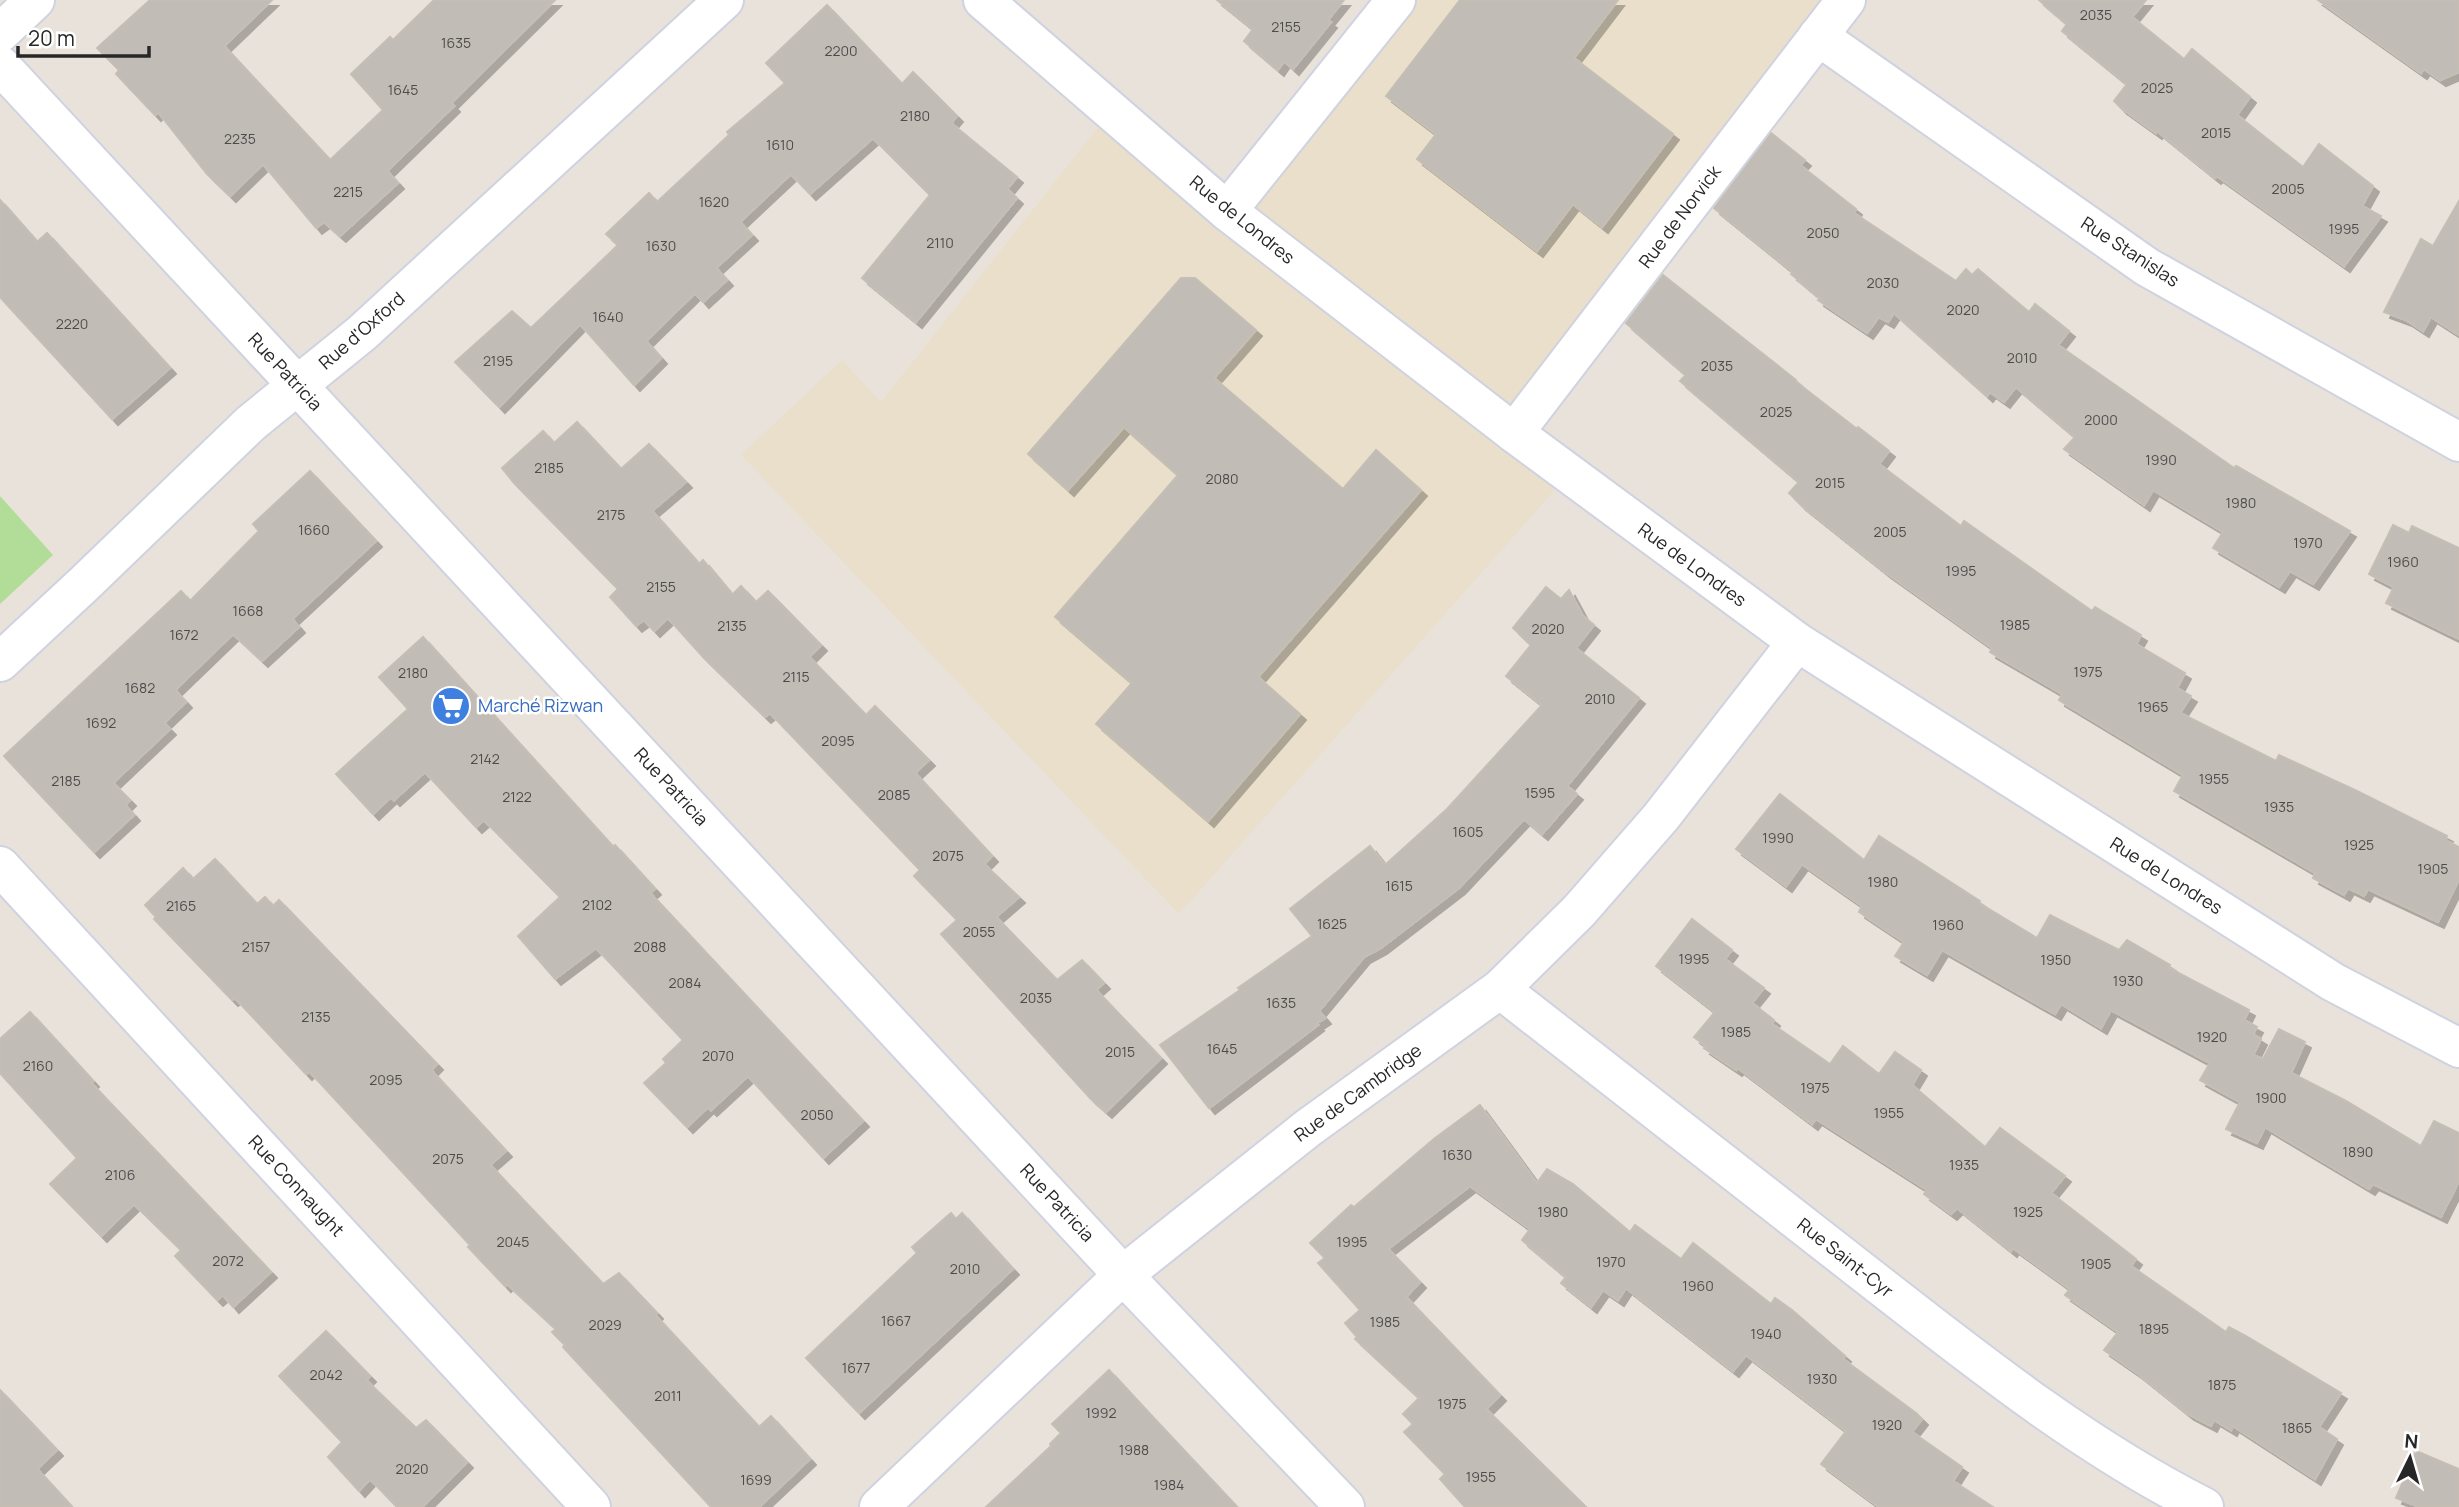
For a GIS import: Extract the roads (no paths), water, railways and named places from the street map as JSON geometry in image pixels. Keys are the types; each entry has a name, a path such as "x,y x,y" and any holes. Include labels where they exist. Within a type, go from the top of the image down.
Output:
{"street":[{"path":"0,33 35,0"},
{"name":"Rue d'Oxford","path":"0,662 251,423 362,333 724,0"},
{"name":"Rue de Londres","path":"983,0 1227,211 1514,433 1797,642 2333,982 2459,1048"},
{"path":"1227,211 1396,0"},
{"name":"Rue de Norvick","path":"1514,433 1846,0"},
{"name":"Rue Stanislas","path":"1818,36 2147,267 2459,442"},
{"name":"Rue Patricia","path":"0,65 1123,1275 1345,1507"},
{"name":"Rue de Cambridge","path":"879,1507 1123,1275 1308,1128 1500,989 1579,911 1661,817 1797,642"},
{"name":"Rue Connaught","path":"0,866 592,1507"},
{"name":"Rue Saint-Cyr","path":"1500,989 1953,1342 2056,1418 2139,1473 2204,1507"}],"place":[{"name":"Marché Rizwan","path":"451,706"}]}
